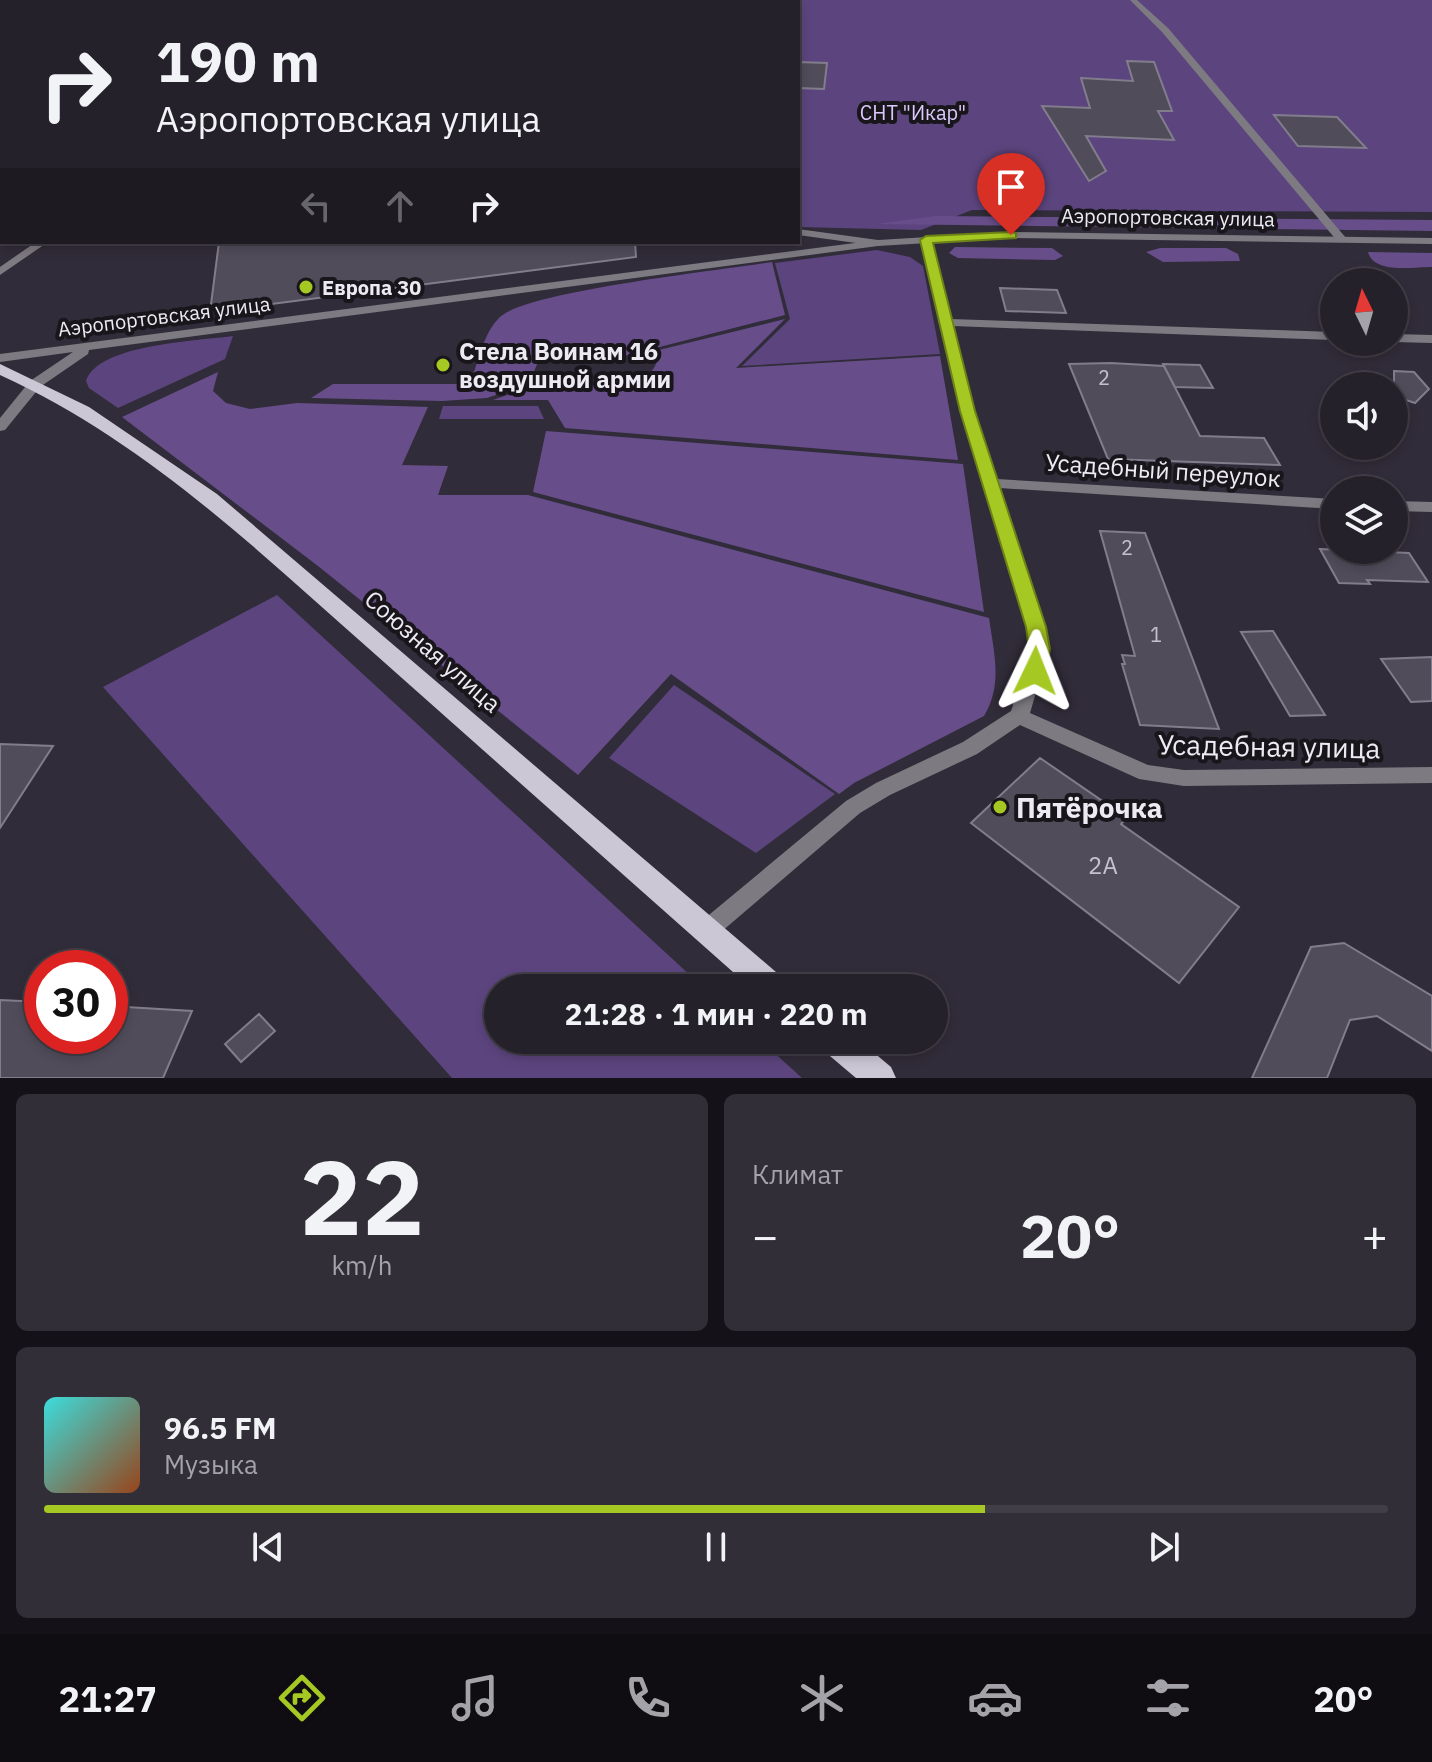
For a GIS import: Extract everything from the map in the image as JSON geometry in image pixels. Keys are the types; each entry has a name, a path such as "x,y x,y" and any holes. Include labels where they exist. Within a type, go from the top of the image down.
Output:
{"main road":[{"name":"Союзная улица","path":"0,369 35,384 122,434 210,498 757,974"},
{"path":"852,1054 880,1078"}],"street":[{"path":"1133,0 1165,30 1342,240"},
{"path":"800,232 878,243"},
{"name":"Аэропортовская улица","path":"0,358 878,243 1011,235 1432,241"},
{"path":"706,931 853,807 893,784 970,748 1019,716 1039,649 1036,627 990,483 944,322 926,240"},
{"path":"0,272 40,244"},
{"path":"944,322 1320,335"},
{"path":"1408,338 1432,339"},
{"path":"0,427 35,384 59,364 99,345"},
{"name":"Усадебный переулок","path":"990,483 1320,503"},
{"path":"1408,506 1432,507"},
{"name":"Усадебная улица","path":"1019,716 1146,773 1184,778 1432,775"}],"green space":[{"name":"СНТ \"Икар\"","path":"800,0 1432,0 1432,212 972,210 921,230 800,227"},
{"path":"877,250 910,257 923,266 940,354 742,366 790,319 775,263"},
{"path":"233,336 225,359 118,408 89,388 86,381 94,369 109,359 129,352 151,346"},
{"path":"443,406 538,406 544,419 439,419"},
{"path":"277,595 689,974 484,974 484,1054 775,1054 802,1078 452,1078 103,687"},
{"path":"674,685 835,794 756,853 609,758"}],"shaded area":[{"path":"936,216 1432,220 1432,231 876,224"},
{"path":"955,247 1052,248 1063,256 1055,260 958,258 949,253"},
{"path":"1160,248 1226,248 1238,254 1240,261 1163,262 1146,252"},
{"path":"1368,252 1432,253 1432,267 1386,266 1372,259"},
{"path":"772,262 785,315 601,362 578,351 553,354 538,362 533,374 538,381 487,398 442,401 311,398 333,384 470,384 489,331 500,317 517,308 585,290"},
{"path":"785,319 736,368 940,356 958,460 565,428 548,400 493,400 565,375 603,386 631,384 643,379 652,370 658,358 655,351"},
{"path":"218,372 213,391 226,403 250,409 297,403 428,407 402,465 448,466 438,495 528,495 989,618 996,668 990,704 984,716 854,783 839,794 671,674 578,775 318,566 122,417"},
{"path":"546,431 963,464 984,612 533,492"}],"building":[{"path":"1127,61 1154,62 1172,111 1158,111 1174,140 1086,136 1106,171 1089,181 1042,106 1090,108 1081,78 1133,81"},
{"path":"800,62 827,63 824,89 800,88"},
{"path":"1274,115 1337,117 1366,148 1298,146"},
{"name":"Европа 30","path":"219,244 635,244 636,257 210,312"},
{"path":"1000,288 1057,290 1066,313 1006,311"},
{"path":"1069,364 1164,366 1200,436 1264,438 1280,465 1108,459"},
{"path":"1163,364 1200,365 1213,388 1175,387"},
{"path":"1394,371 1414,372 1429,389 1415,403 1408,401 1408,372"},
{"path":"1100,531 1145,533 1219,729 1140,725 1122,664 1125,664 1122,655 1135,656"},
{"path":"1408,553 1428,582 1367,580 1370,584 1339,583 1328,564 1408,564"},
{"path":"1273,631 1325,715 1290,716 1241,632"},
{"path":"1432,657 1432,701 1411,702 1381,659"},
{"path":"0,744 53,746 0,828"},
{"path":"1040,758 1127,818 1121,824 1239,907 1179,983 971,823"},
{"path":"1344,943 1432,996 1432,1051 1377,1016 1350,1020 1327,1078 1252,1078 1311,947"},
{"path":"0,1000 24,1001 24,1054 128,1054 128,1007 192,1011 163,1078 0,1078"},
{"path":"259,1014 275,1031 241,1062 225,1044"}],"place":[{"name":"Европа 30","path":"306,287"},
{"name":"Стела Воинам 16 воздушной армии","path":"443,365"},
{"name":"Пятёрочка","path":"1000,807"}],"route":[{"path":"1011,235 926,240 968,411 1036,627 1039,649 1035,671"}]}
